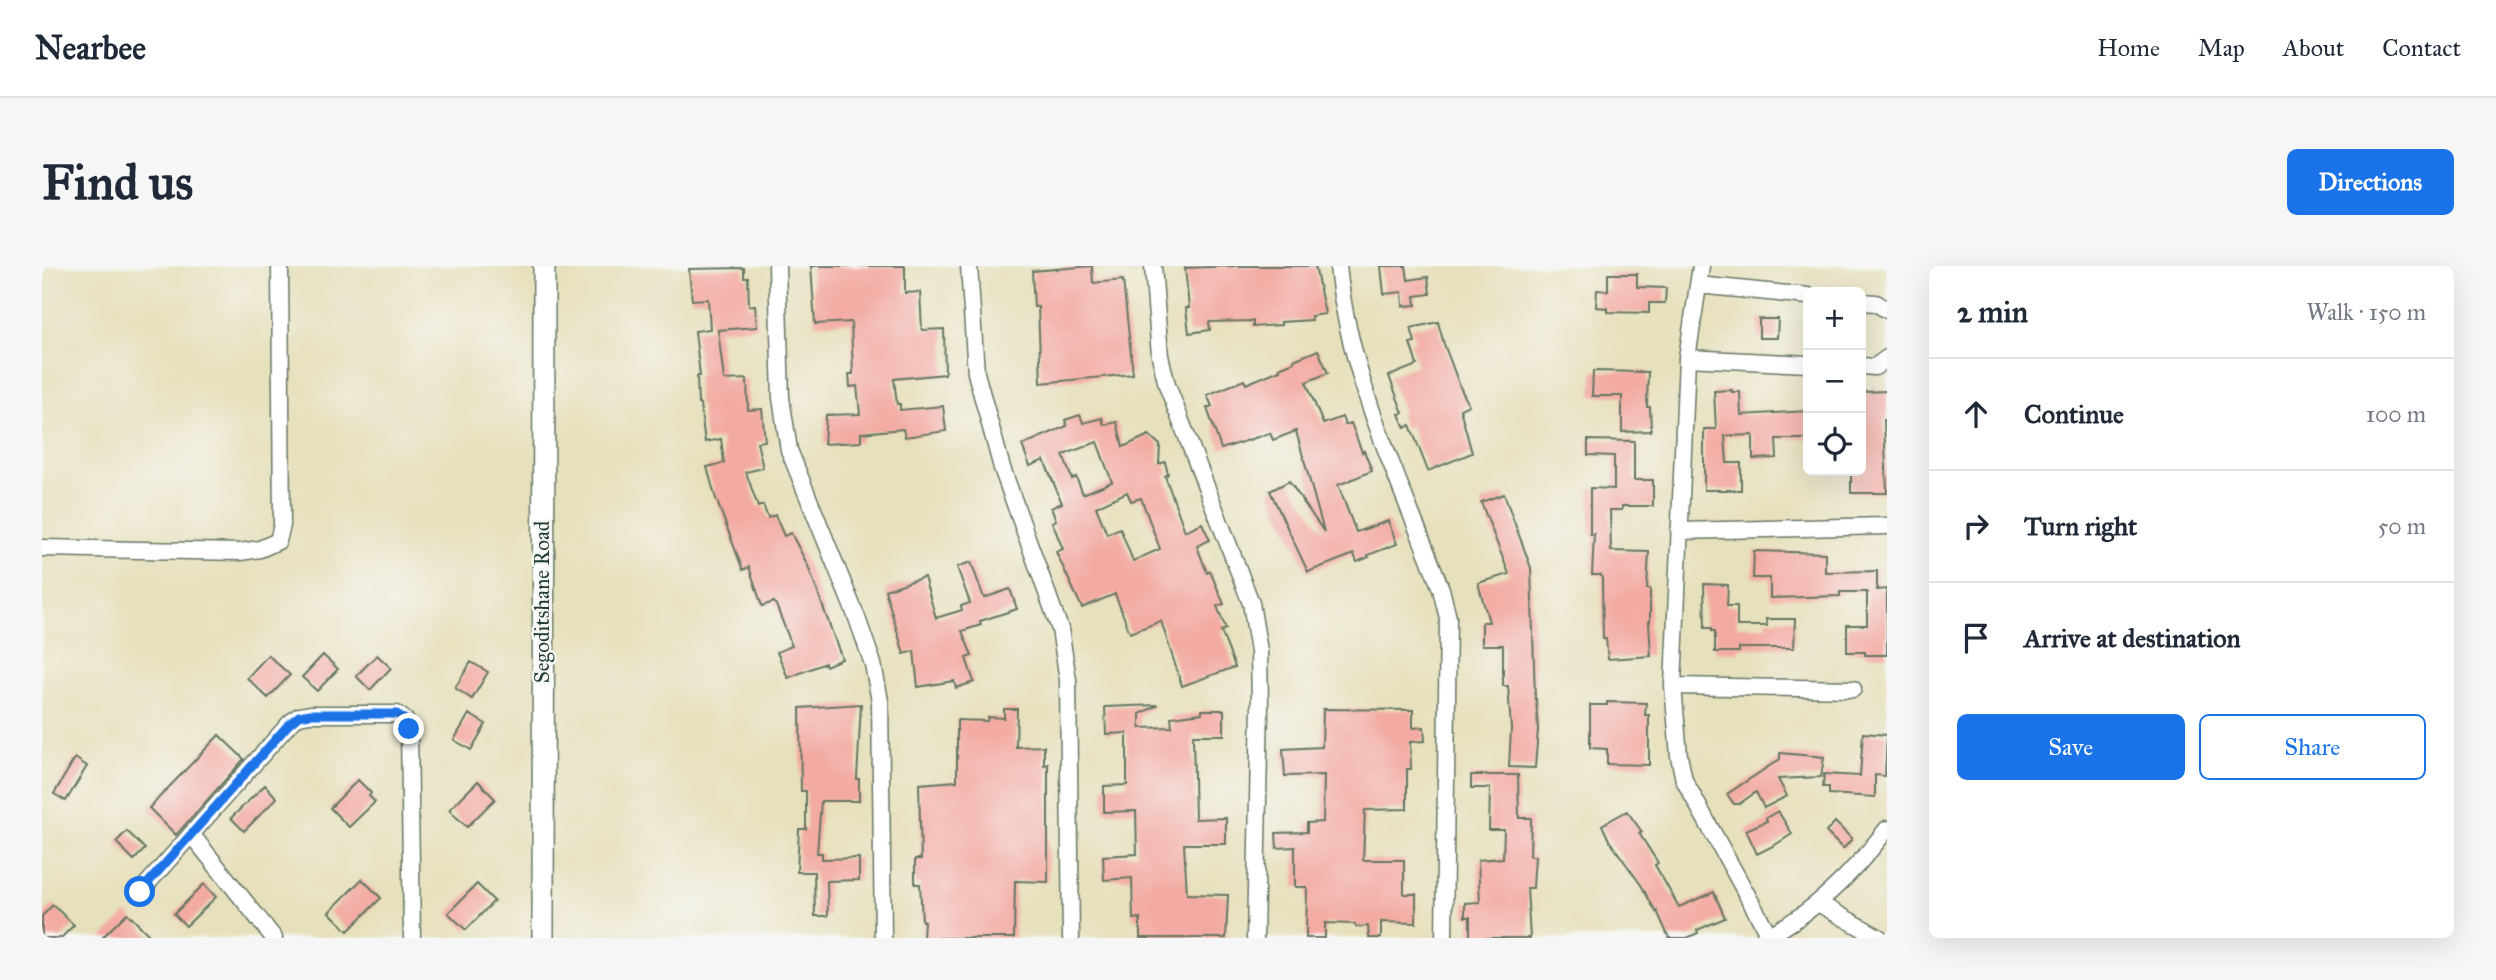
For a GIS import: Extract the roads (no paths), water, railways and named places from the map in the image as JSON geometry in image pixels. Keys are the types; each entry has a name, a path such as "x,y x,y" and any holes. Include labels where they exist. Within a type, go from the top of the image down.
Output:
{"street":[{"path":"42,548 240,552 260,549 278,541 282,525 280,266"},
{"name":"Segoditshane Road","path":"543,938 544,266"},
{"path":"777,266 781,398 789,450 861,629 873,664 880,702 883,938"},
{"path":"969,266 976,373 1003,468 1060,629 1068,680 1071,938"},
{"path":"1153,266 1160,356 1167,385 1251,603 1259,652 1255,938"},
{"path":"1338,266 1349,336 1359,375 1441,589 1448,618 1444,938"},
{"path":"1701,266 1687,358 1673,686 1679,756 1684,780 1766,937 1790,924 1818,903 1849,873 1887,829"},
{"path":"1698,285 1803,296"},
{"path":"1866,302 1875,303 1887,310"},
{"path":"1687,358 1803,364"},
{"path":"1866,366 1875,367 1887,358"},
{"path":"1679,531 1887,526"},
{"path":"1673,686 1853,689"},
{"path":"140,892 299,716 397,714 405,720 409,729 412,938"},
{"path":"191,834 274,938"},
{"path":"1818,903 1880,938"}]}
